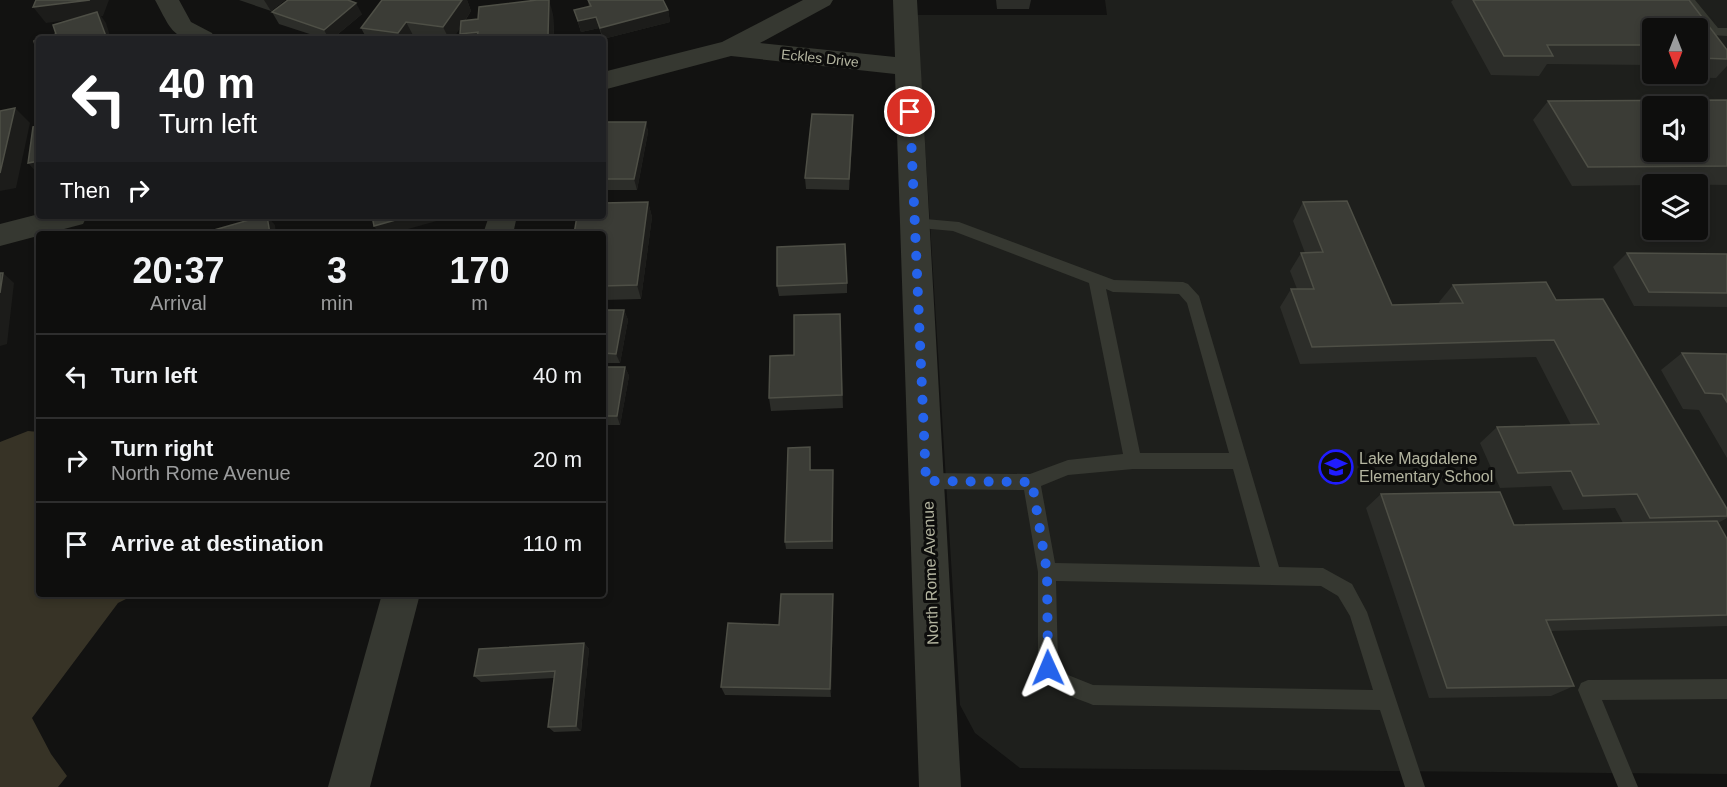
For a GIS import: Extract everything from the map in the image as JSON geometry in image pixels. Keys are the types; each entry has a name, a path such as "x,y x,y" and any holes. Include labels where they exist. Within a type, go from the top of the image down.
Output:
{"street":[{"path":"167,0 182,27 197,36"},
{"name":"Eckles Drive","path":"606,80 731,48 821,0"},
{"name":"North Rome Avenue","path":"905,0 940,787"},
{"name":"Eckles Drive","path":"731,48 908,67"},
{"path":"0,235 61,219"},
{"path":"349,787 400,597"}],"lane":[{"path":"1689,0 1715,32 1727,32"},
{"path":"914,223 954,226 1113,286 1183,288 1194,300 1272,577"},
{"path":"1096,280 1133,461"},
{"path":"926,481 1032,482 1060,469 1133,461 1239,461"},
{"path":"1032,482 1047,572 1048,668 1061,682 1093,695 1386,700"},
{"path":"1047,572 1323,577 1345,590 1358,612 1415,787"},
{"path":"1628,787 1588,690 1727,689"}],"shaded area":[{"name":"Lake Magdalene Elementary School","path":"1105,0 1727,0 1727,774 1020,768 975,733 960,705 917,15 1107,15"},
{"path":"28,431 36,432 36,597 130,597 118,603 32,718 51,754 67,776 58,787 0,787 0,442"}],"building":[{"path":"36,0 90,0 33,7"},
{"path":"288,0 348,0 356,3 324,30 272,12"},
{"path":"382,0 462,0 443,27 406,22 398,33 361,28"},
{"path":"549,0 548,36 477,36 478,32 460,34 461,21 478,19 479,7"},
{"path":"588,0 663,0 668,10 600,28 596,17 578,21 574,10 591,6"},
{"path":"1473,0 1689,0 1703,18 1642,18 1642,45 1547,45 1553,56 1504,56"},
{"path":"97,12 106,36 50,36 56,34 53,25"},
{"path":"1708,25 1727,50 1727,59 1708,58"},
{"path":"1642,100 1642,162 1708,162 1708,100 1727,100 1727,166 1588,167 1548,101"},
{"path":"15,108 0,173 0,111"},
{"path":"812,114 853,115 849,179 805,178"},
{"path":"606,122 646,122 634,179 606,179"},
{"path":"36,126 36,162 28,163 33,127"},
{"path":"1347,201 1392,305 1463,303 1453,285 1546,282 1556,300 1603,299 1727,509 1727,516 1650,518 1637,494 1583,496 1571,471 1518,473 1497,427 1599,424 1554,340 1312,347 1291,289 1314,289 1301,253 1323,252 1303,202"},
{"path":"648,202 637,285 606,286 606,231 574,231 576,219 606,219 606,203"},
{"path":"252,219 268,219 270,231 210,231"},
{"path":"373,219 399,219 374,226"},
{"path":"845,244 847,283 777,286 777,247"},
{"path":"1627,253 1727,254 1727,293 1649,292"},
{"path":"0,273 3,273 0,293"},
{"path":"606,310 624,310 616,354 606,353"},
{"path":"840,314 842,395 769,398 770,356 794,355 794,315"},
{"path":"1682,353 1727,354 1727,402 1722,394 1705,393"},
{"path":"606,367 625,367 617,416 606,416"},
{"path":"810,447 810,470 833,470 832,541 785,542 788,448"},
{"path":"1500,492 1514,525 1717,521 1727,539 1727,615 1546,620 1574,686 1447,688 1381,494"},
{"path":"781,594 833,594 830,689 721,687 728,623 779,625"},
{"path":"584,643 576,726 548,727 555,671 474,676 479,649"}],"place":[{"name":"Lake Magdalene Elementary School","path":"1336,467"}],"route":[{"path":"910,112 926,481 1032,482 1047,572 1048,668"}]}
